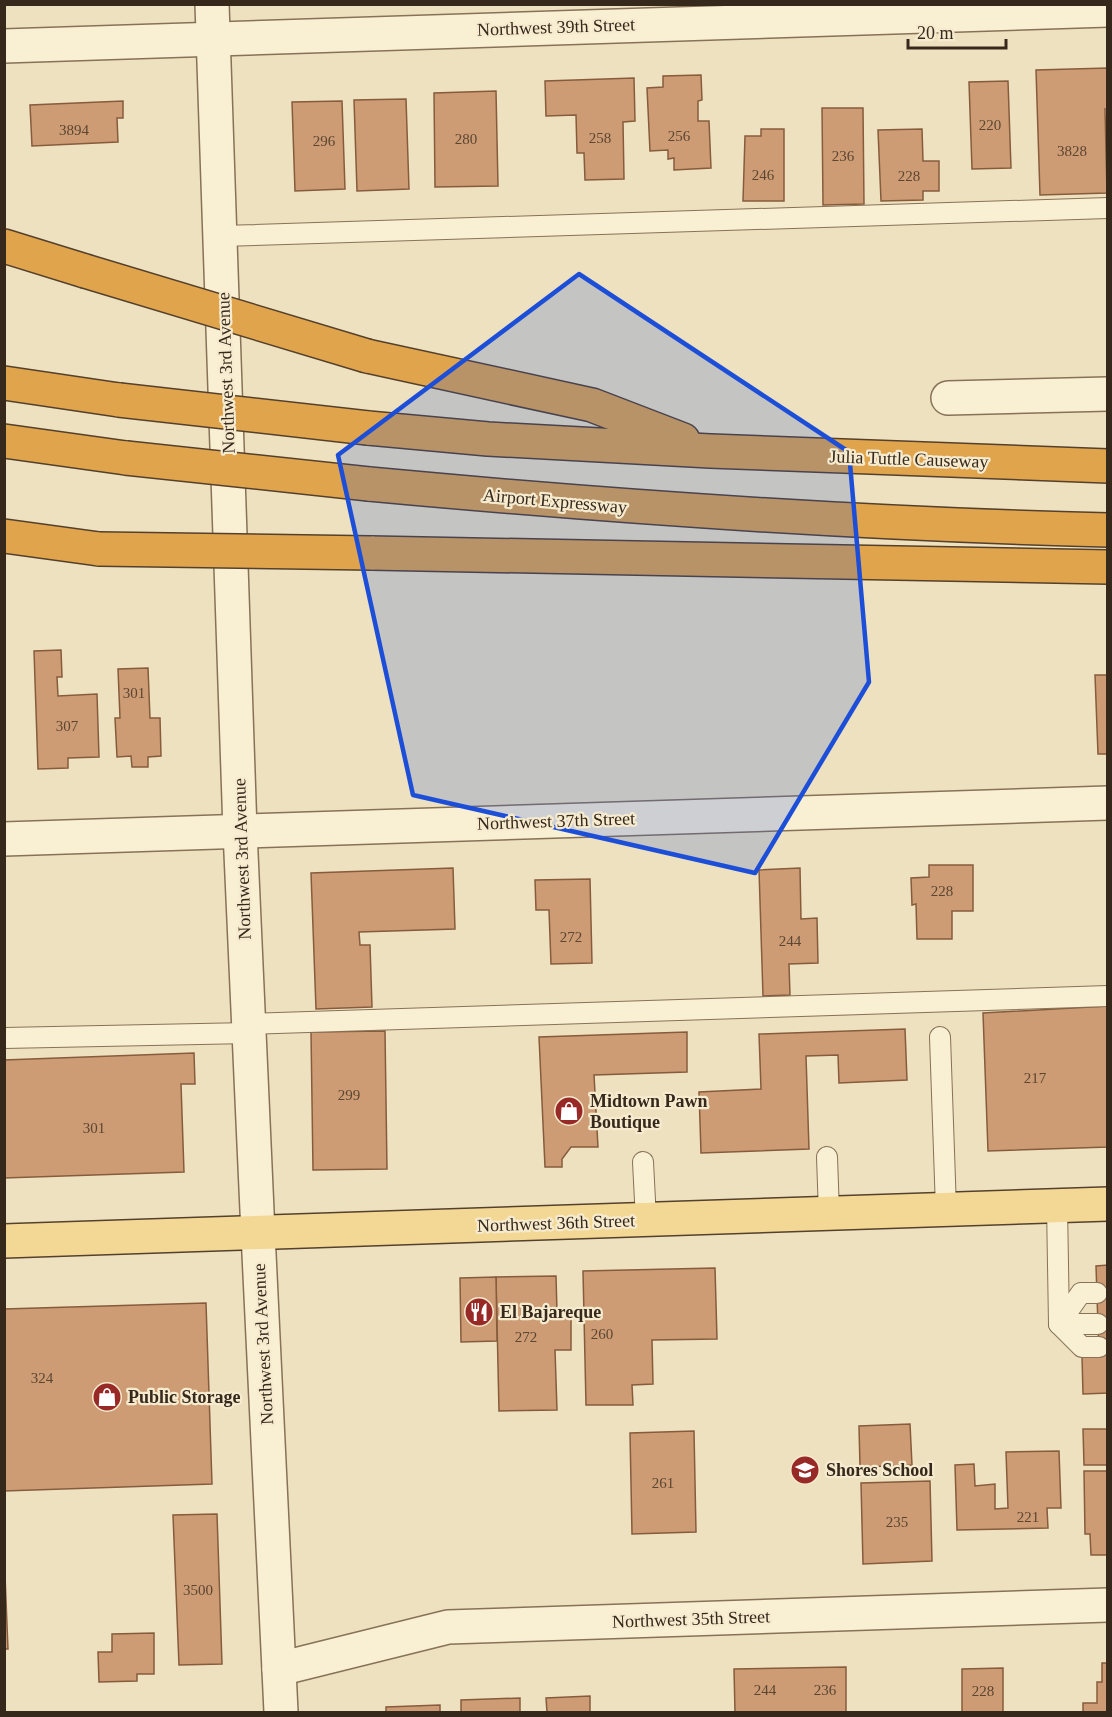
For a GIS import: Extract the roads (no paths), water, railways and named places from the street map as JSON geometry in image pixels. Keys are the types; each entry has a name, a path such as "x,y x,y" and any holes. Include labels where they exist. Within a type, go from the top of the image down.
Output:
{"highway":[{"path":"4,246 366,356 592,405 710,451"},
{"path":"4,383 119,400 368,429 488,439 710,451"},
{"name":"Airport Expressway","path":"4,441 126,458 369,484 700,512 855,522 1095,530"},
{"name":"Julia Tuttle Causeway","path":"710,451 1097,466"},
{"path":"4,536 99,549"},
{"path":"4,552 99,549 1096,566"}],"main road":[{"name":"Northwest 36th Street","path":"4,1241 1107,1203"}],"street":[{"name":"Northwest 3rd Avenue","path":"212,4 240,831 281,1713"},
{"name":"Northwest 39th Street","path":"4,46 1107,10"},
{"path":"948,398 1107,394"},
{"name":"Northwest 37th Street","path":"4,839 1107,803"},
{"name":"Northwest 35th Street","path":"279,1669 448,1628 1107,1605"}],"lane":[{"path":"221,236 1107,208"},
{"path":"4,1038 1107,996"},
{"path":"940,1037 946,1209"},
{"path":"828,1157 830,1213"},
{"path":"643,1162 646,1220"},
{"path":"1057,1205 1059,1324 1082,1347 1099,1347"},
{"path":"1059,1324 1081,1293 1097,1293"},
{"path":"1059,1324 1098,1324"}],"place":[{"name":"Midtown Pawn Boutique","path":"569,1111"},
{"name":"El Bajareque","path":"479,1312"},
{"name":"Public Storage","path":"107,1397"},
{"name":"Shores School","path":"805,1470"}]}
